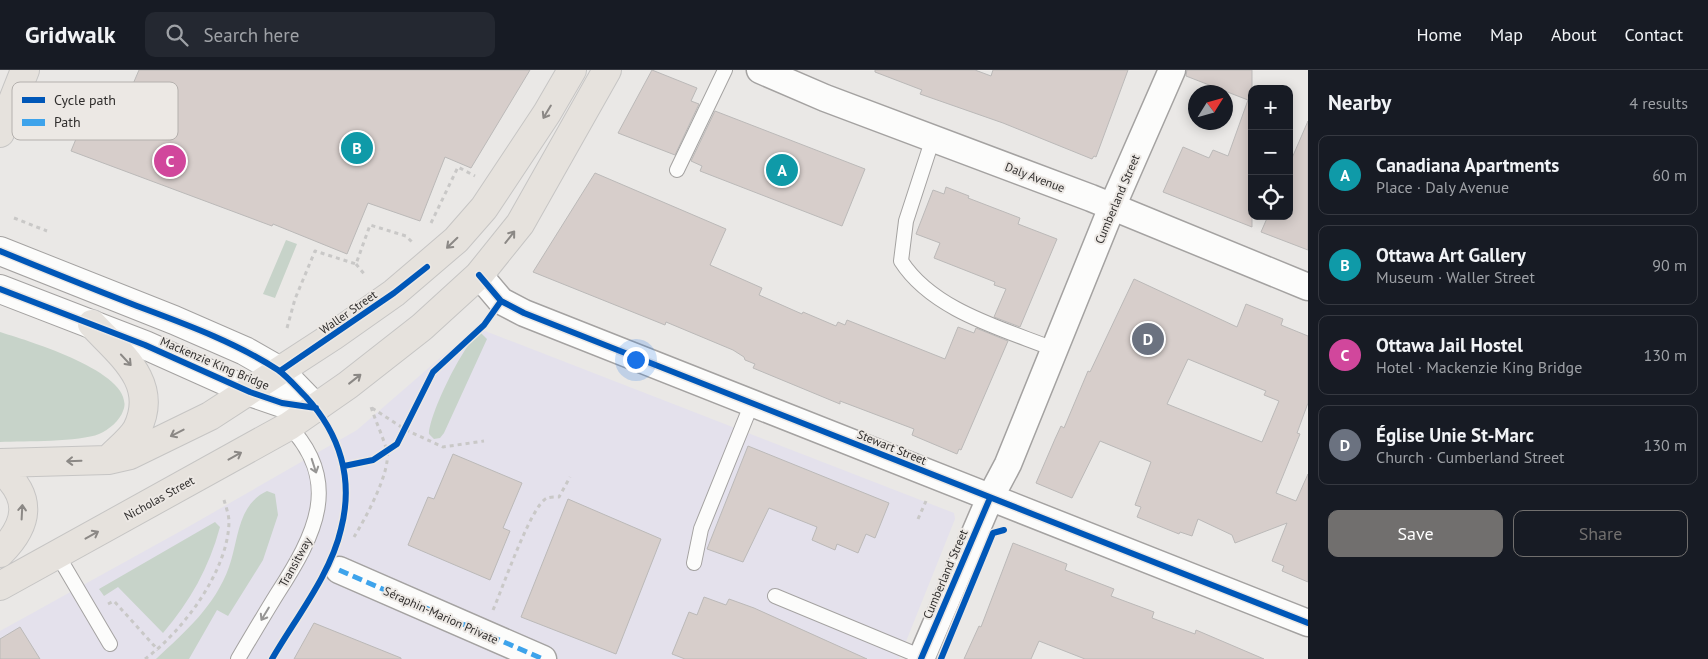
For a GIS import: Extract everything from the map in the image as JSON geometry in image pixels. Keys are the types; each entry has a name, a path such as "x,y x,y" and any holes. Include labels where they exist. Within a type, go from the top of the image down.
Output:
{"main road":[{"path":"20,82 25,70"},
{"name":"Waller Street","path":"250,392 394,293 456,240 484,208 501,184 572,70"},
{"path":"316,408 422,327 479,275 520,224 607,70"},
{"path":"0,133 12,103"},
{"name":"Mackenzie King Bridge","path":"0,251 174,320 245,351 280,371 316,408"},
{"name":"Mackenzie King Bridge","path":"0,289 64,312 194,365 250,392 282,403 316,408"},
{"path":"92,324 134,370 143,391 144,406 137,428 108,460"},
{"path":"0,463 108,460 143,450 210,416 250,392"},
{"name":"Nicholas Street","path":"0,586 289,426 316,408"},
{"path":"0,469 18,488 24,512 20,527 13,540 0,553"}],"street":[{"name":"Daly Avenue","path":"760,70 825,98 1112,207 1308,287"},
{"name":"Cumberland Street","path":"922,658 990,498 1005,472 1056,350 1112,207 1172,70"},
{"name":"Stewart Street","path":"479,275 501,301 524,313 1308,623"},
{"name":"Séraphin-Marion Private","path":"340,570 543,659"}],"lane":[{"path":"677,170 725,70"},
{"path":"933,138 906,221 901,261 923,288 953,306 1056,350"},
{"name":"Transitway","path":"238,659 305,549 314,528 320,495 315,465 308,450 289,426 250,392"},
{"path":"694,563 701,529 752,403"},
{"path":"57,554 110,644"},
{"path":"775,596 922,658"}],"path":[{"path":"430,227 458,167 476,177"},
{"path":"14,218 47,231"},
{"path":"356,264 370,225 406,236"},
{"path":"287,328 295,299 315,250 356,264 365,276"},
{"path":"354,537 365,519 387,464 390,450 371,407 406,430 444,447 484,441"},
{"path":"402,437 410,422"},
{"path":"380,456 390,450"},
{"path":"482,633 530,520 539,505 547,498 559,497 570,477"},
{"path":"145,659 158,650 202,599 222,558 229,522 224,500"},
{"path":"918,519 926,500"},
{"path":"108,604 114,601 158,650"}],"shaded area":[{"path":"286,240 297,244 275,298 263,294"},
{"path":"480,329 954,513 955,519 899,659 0,659 0,631 188,527 357,430 447,352"},
{"path":"0,332 54,350 98,371 114,384 123,397 123,411 119,418 107,430 90,437 66,440 0,442"},
{"path":"480,332 487,339 444,433 440,438 434,439 429,434 430,425 448,380 465,350"},
{"path":"267,491 275,494 278,515 263,560 228,616 217,610 189,659 156,659 198,617 216,594 229,567 244,514 257,497"},
{"path":"215,522 220,527 198,583 182,609 163,633 118,587 104,596 99,589"}],"building":[{"path":"139,70 530,70 471,168 445,157 420,221 368,203 347,254 273,224 272,226 71,151 76,140 178,140 178,82 134,82"},
{"path":"652,70 697,88 691,101 699,104 675,155 618,133"},
{"path":"875,70 975,70 991,76 993,70 1128,70 1096,157 1094,156 1092,159 1003,123 920,94 922,90 875,72"},
{"path":"1187,70 1252,70 1252,85 1248,85 1248,100 1233,94 1233,85 1209,85 1186,76"},
{"path":"1248,100 1248,220 1252,220 1252,227 1163,192 1183,147 1209,158 1213,150 1228,156"},
{"path":"715,111 865,169 842,226 700,171 702,166 691,161"},
{"path":"1308,121 1308,250 1261,232 1266,220 1293,220 1293,156"},
{"path":"595,173 726,229 710,265 762,288 759,295 802,314 803,312 836,326 838,322 845,325 847,320 945,359 958,327 974,333 976,328 1008,341 961,450 959,449 957,454 912,435 914,429 840,401 840,404 753,368 755,364 745,360 744,357 733,350 666,322 665,325 533,272"},
{"path":"946,187 969,196 968,198 1020,218 1018,224 1057,239 1020,327 994,317 1006,289 994,285 995,282 934,258 940,243 916,234 933,190 944,194"},
{"path":"1134,279 1237,327 1246,304 1283,319 1281,325 1308,336 1308,403 1297,433 1300,434 1276,493 1296,501 1308,474 1308,582 1282,571 1284,566 1272,561 1287,523 1235,543 1232,535 1198,519 1192,536 1180,532 1179,534 1137,517 1141,507 1135,505 1151,462 1100,441 1072,498 1036,483 1061,426 1064,428 1088,371 1090,372","holes":["1188,359 1266,391 1264,395 1279,401 1262,442 1167,404"]},
{"path":"748,446 889,503 875,538 866,534 858,553 837,544 835,550 812,540 817,527 769,508 743,562 707,549"},
{"path":"453,454 522,483 503,528 510,531 490,580 408,545 428,497 434,499"},
{"path":"568,499 661,539 616,654 521,617"},
{"path":"1013,543 1067,564 1065,570 1114,589 1111,596 1154,612 1152,618 1195,634 1196,630 1264,659 1085,659 1039,641 1031,659 964,659 979,626 981,627"},
{"path":"704,597 726,605 729,599 754,608 867,659 685,659 672,654 689,612 697,615"},
{"path":"314,623 401,658 401,659 294,659"},
{"path":"20,627 40,659 0,659 0,639"}],"marked path":[{"path":"339,570 543,659"}],"cycle path":[{"path":"0,251 191,327 245,351 282,373 318,411 328,426 341,458 345,475 345,510 336,546 329,563 272,659"},
{"path":"280,371 394,293 427,267"},
{"path":"479,275 501,301 524,313 1308,623"},
{"path":"0,289 145,345 250,392 282,403 316,408"},
{"path":"344,466 373,460 397,444 433,372 484,325 501,301"},
{"path":"921,659 990,498"},
{"path":"941,659 993,533 1004,530"}],"place":[{"name":"Ottawa Art Gallery","path":"357,148"},
{"name":"Ottawa Jail Hostel","path":"170,161"},
{"name":"Canadiana Apartments","path":"782,170"},
{"name":"Église Unie St-Marc","path":"1148,339"}]}
